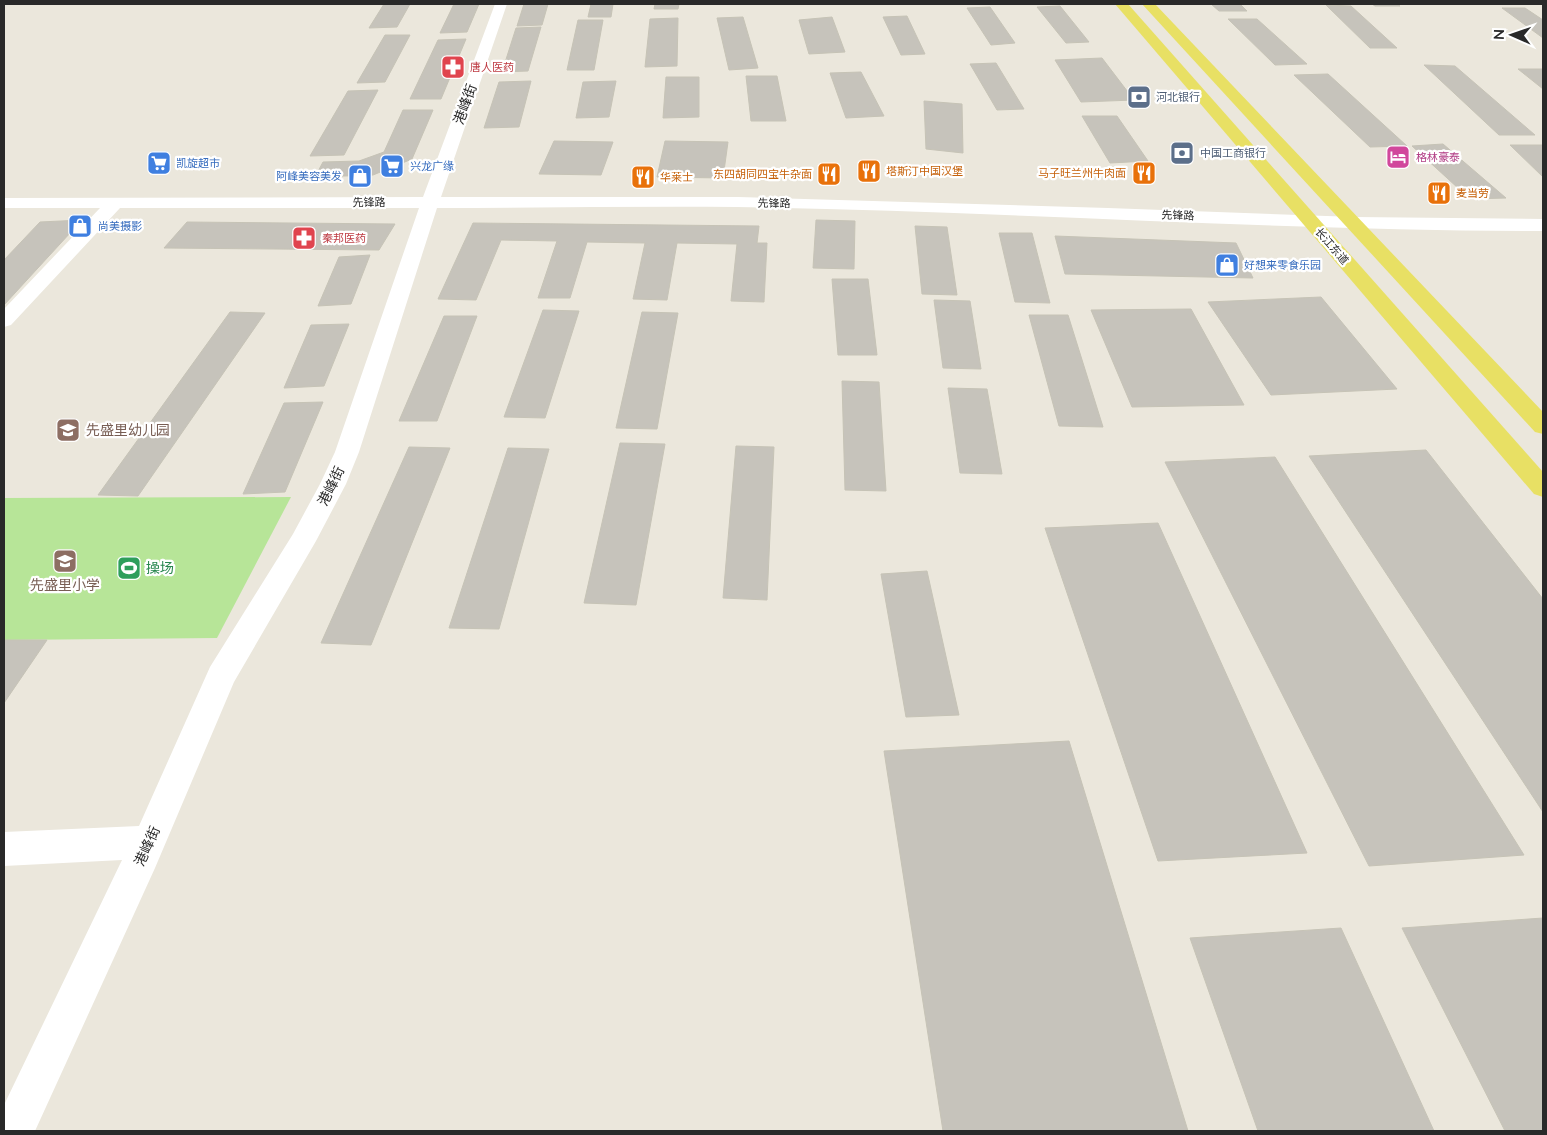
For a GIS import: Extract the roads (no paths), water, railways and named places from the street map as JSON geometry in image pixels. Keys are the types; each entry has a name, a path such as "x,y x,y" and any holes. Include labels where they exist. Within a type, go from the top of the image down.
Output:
{"main road":[{"name":"长江东道","path":"1121,4 1543,488"},
{"path":"1148,4 1543,426"}],"street":[{"name":"港峰街","path":"13,1131 150,842 221,676 303,541 348,452 432,198 501,4"},
{"path":"4,196 432,198"},
{"name":"先锋路","path":"4,203 432,198 820,204 1265,218 1306,216 1543,224"},
{"path":"4,321 115,203"},
{"path":"1350,218 1543,214"},
{"path":"4,849 150,842"}],"place":[{"name":"唐人医药","path":"453,67"},
{"name":"河北银行","path":"1139,97"},
{"name":"中国工商银行","path":"1182,153"},
{"name":"格林豪泰","path":"1398,157"},
{"name":"凯旋超市","path":"159,163"},
{"name":"兴龙广缘","path":"392,166"},
{"name":"塔斯汀中国汉堡","path":"869,171"},
{"name":"马子旺兰州牛肉面","path":"1144,173"},
{"name":"东四胡同四宝牛杂面","path":"829,174"},
{"name":"阿峰美容美发","path":"360,176"},
{"name":"华莱士","path":"643,177"},
{"name":"麦当劳","path":"1439,193"},
{"name":"尚美摄影","path":"80,226"},
{"name":"秦邦医药","path":"304,238"},
{"name":"好想来零食乐园","path":"1227,265"},
{"name":"先盛里幼儿园","path":"68,430"},
{"name":"先盛里小学","path":"65,561"},
{"name":"操场","path":"129,568"}]}
